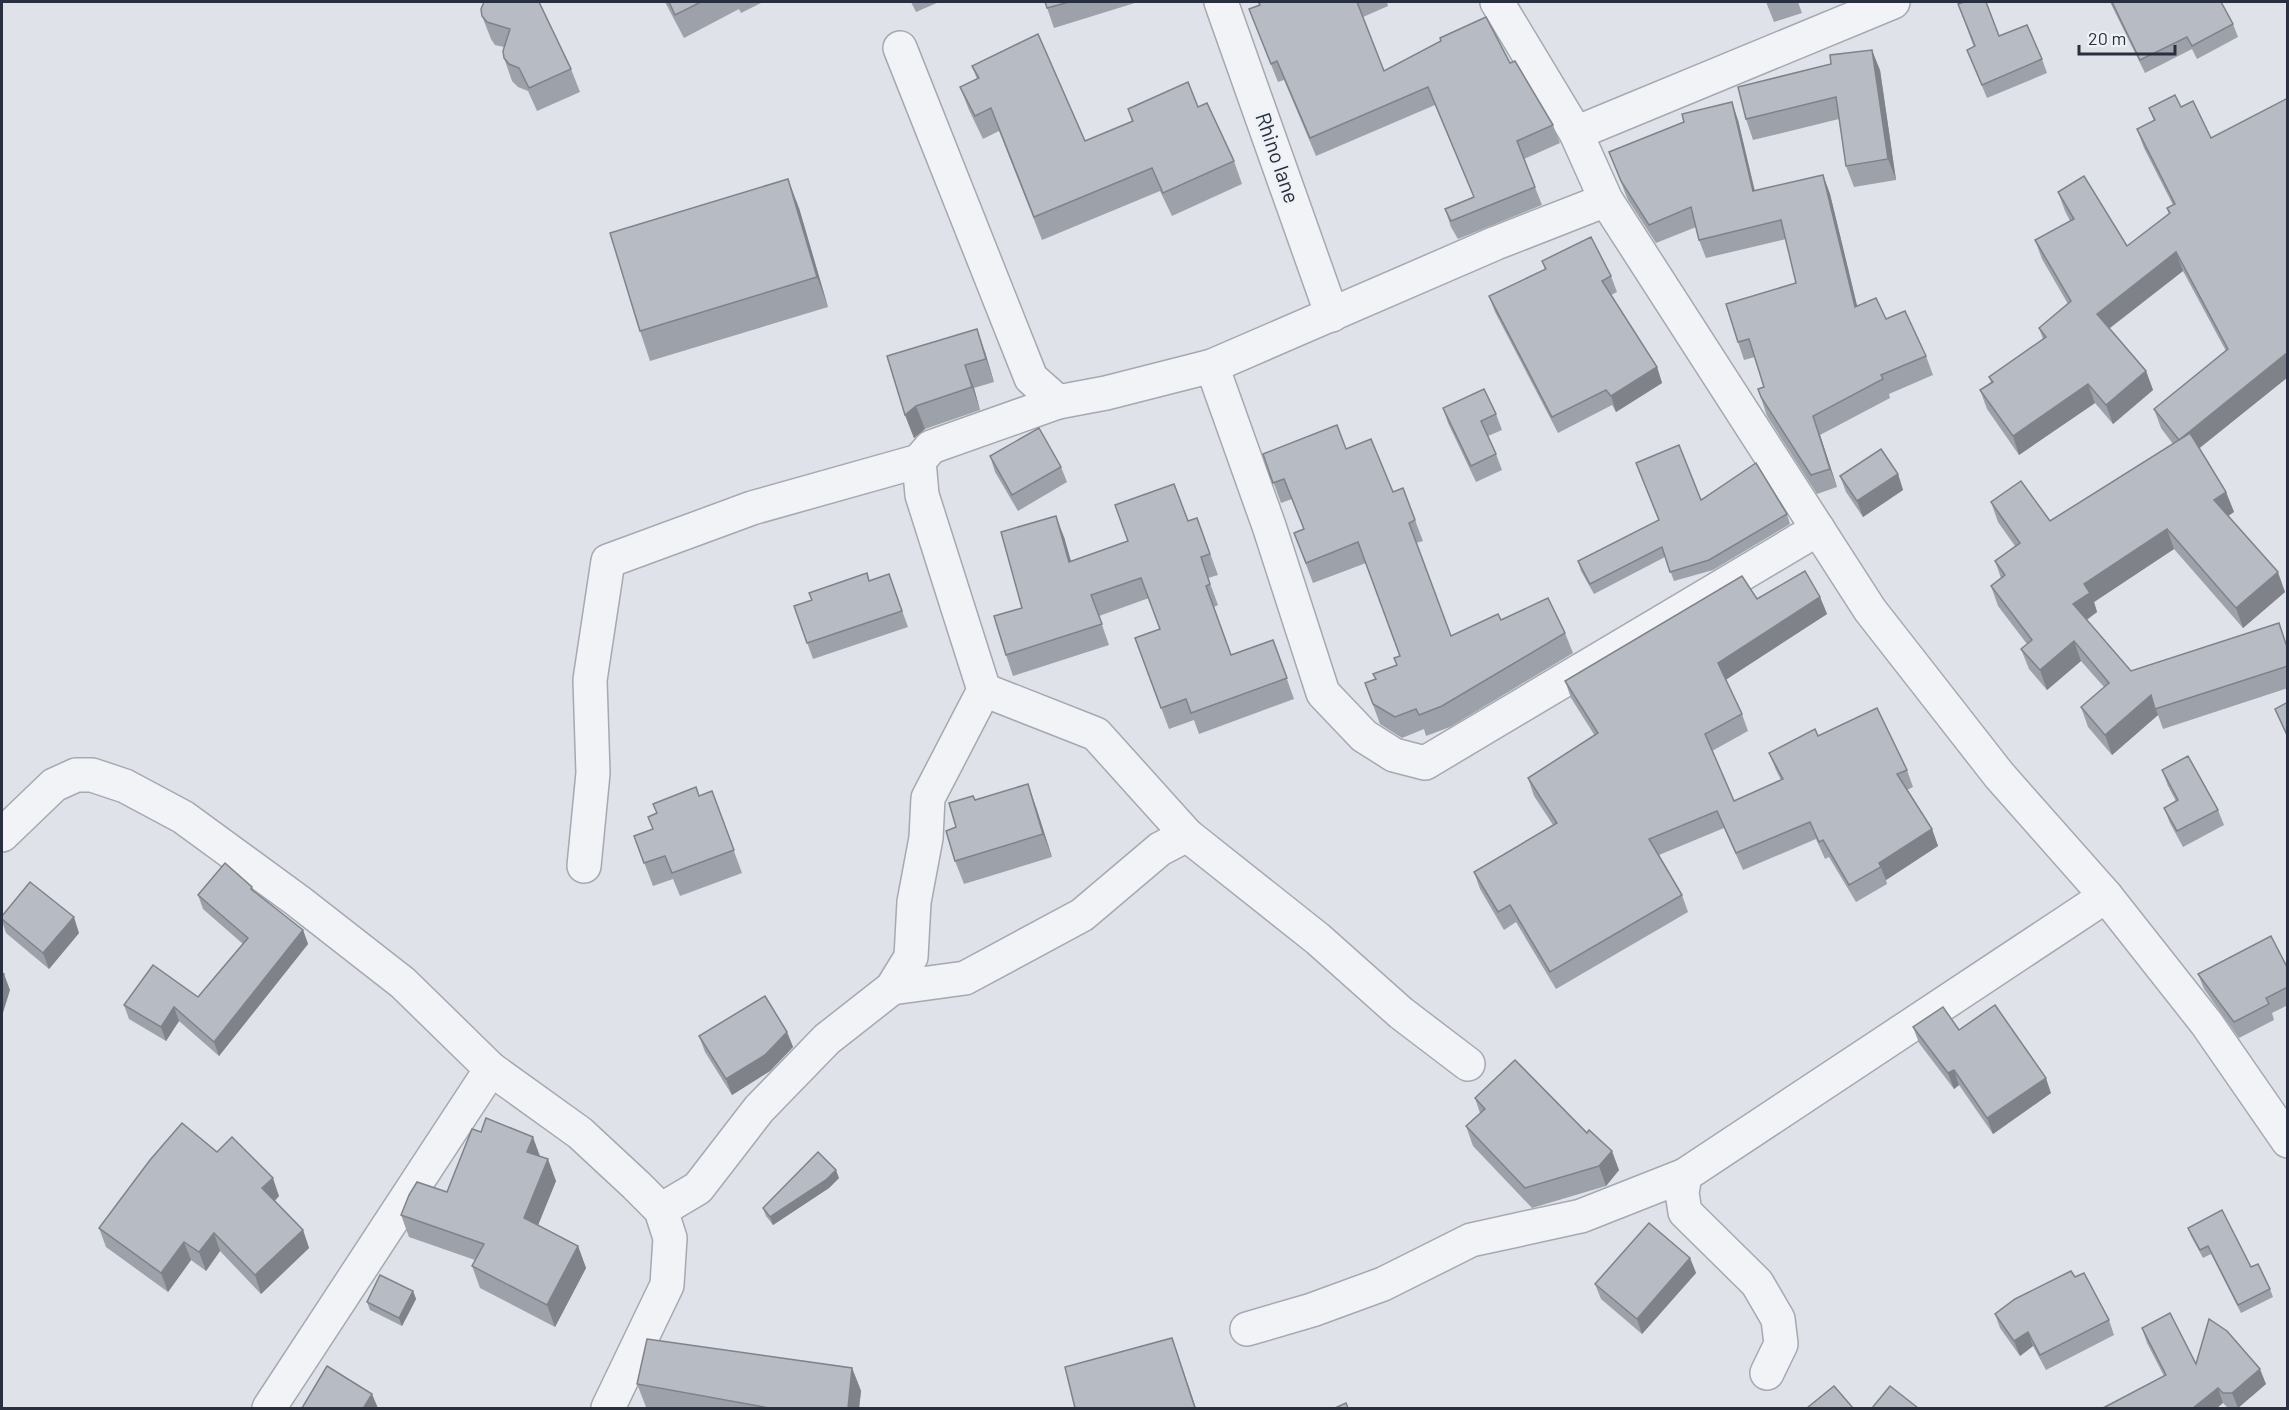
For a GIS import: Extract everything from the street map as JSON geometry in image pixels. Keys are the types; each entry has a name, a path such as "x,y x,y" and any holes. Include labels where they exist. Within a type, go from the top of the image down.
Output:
{"street":[{"name":"Rhino lane","path":"1221,2 1332,315"},
{"path":"1497,2 1576,133 1606,200 1870,610 1999,775 2106,896 2207,1024 2288,1141"},
{"path":"1576,133 1893,2"},
{"path":"900,48 1031,378 1058,402"},
{"path":"584,866 593,773 590,680 609,561 752,508 919,461 931,447 1058,402 1106,393 1212,366 1496,243 1606,200"},
{"path":"1212,366 1269,526 1323,693 1364,736 1394,755 1425,763 1818,529"},
{"path":"661,1210 698,1188 759,1109 827,1039 892,988 911,957 914,902 926,838 928,798 984,690 922,495 919,461"},
{"path":"984,690 1096,734 1187,835 1318,939 1401,1013 1468,1064"},
{"path":"2,835 54,785 76,776 92,775 125,786 183,817 298,901 403,983 491,1069 580,1133 661,1210 670,1238 667,1285 608,1408"},
{"path":"892,988 965,978 1083,915 1160,849 1187,835"},
{"path":"1247,1329 1312,1310 1383,1284 1471,1240 1581,1216 1685,1175 2106,896"},
{"path":"269,1408 491,1069"},
{"path":"1685,1175 1682,1192 1685,1212 1757,1283 1778,1319 1781,1344 1767,1373"}],"building":[{"path":"484,2 539,2 571,69 529,88 519,68 509,64 504,58 503,51 510,29 487,22 482,16 481,9"},
{"path":"669,2 701,2 675,15"},
{"path":"1045,2 1069,2 1047,8"},
{"path":"1259,2 1357,2 1384,71 1441,41 1440,38 1486,17 1510,63 1515,61 1553,125 1517,141 1535,187 1451,221 1445,209 1474,197 1428,87 1310,138 1277,61 1271,64 1249,9 1260,5"},
{"path":"1986,2 1999,36 2027,25 2042,59 1982,85 1967,50 1975,46 1958,4"},
{"path":"2112,2 2221,2 2233,24 2192,46 2187,37 2140,60"},
{"path":"1038,34 1085,141 1133,121 1128,109 1188,82 1198,107 1207,103 1234,161 1163,193 1152,168 1034,217 991,108 975,116 960,87 979,78 972,66"},
{"path":"1872,50 1888,159 1846,166 1836,97 1746,119 1738,87 1831,64 1830,55"},
{"path":"2175,95 2181,107 2193,101 2211,138 2288,98 2288,352 2179,440 2154,409 2228,349 2176,252 2097,314 2146,371 2106,405 2088,384 2013,436 1980,390 1993,382 1989,377 2046,337 2039,328 2071,301 2035,240 2074,219 2058,192 2084,176 2127,246 2170,213 2167,208 2175,204 2137,129 2155,120 2149,108"},
{"path":"1732,102 1753,191 1823,175 1855,307 1876,298 1886,319 1905,311 1926,356 1881,375 1883,379 1813,416 1830,469 1811,475 1761,397 1758,389 1764,387 1749,339 1738,342 1726,304 1796,283 1781,220 1699,240 1691,207 1649,225 1621,181 1609,152 1684,122 1682,114"},
{"path":"788,179 817,277 640,331 610,233"},
{"path":"1591,237 1611,276 1602,281 1657,367 1611,396 1606,390 1552,417 1489,296 1546,269 1542,261"},
{"path":"977,329 986,359 965,365 972,387 916,406 905,415 887,356"},
{"path":"1484,389 1496,414 1481,421 1496,454 1471,466 1443,408"},
{"path":"1337,425 1346,449 1371,439 1393,492 1403,488 1415,520 1409,523 1451,636 1498,614 1501,620 1548,598 1565,633 1442,706 1419,715 1416,709 1395,717 1373,704 1365,683 1376,679 1373,674 1397,665 1394,658 1400,656 1358,542 1306,563 1294,533 1304,529 1284,479 1273,483 1263,454"},
{"path":"1039,428 1061,467 1012,495 990,456"},
{"path":"2190,433 2226,492 2214,500 2278,572 2236,608 2167,529 2084,584 2090,593 2073,604 2131,671 2279,623 2288,650 2288,666 2155,709 2151,695 2105,735 2081,707 2109,683 2074,641 2040,670 2021,649 2032,640 1991,586 2005,575 1995,561 2020,543 1991,502 2021,481 2050,521"},
{"path":"1679,445 1701,500 1756,463 1787,514 1709,560 1670,572 1662,547 1590,584 1578,561 1659,520 1636,463"},
{"path":"1881,449 1898,474 1857,501 1840,476"},
{"path":"1174,484 1188,521 1197,518 1210,554 1201,557 1210,584 1206,586 1231,655 1273,640 1287,678 1191,713 1186,699 1161,708 1135,638 1160,629 1141,578 1091,595 1102,624 1006,655 994,616 1022,608 1001,532 1056,516 1069,562 1128,541 1115,505"},
{"path":"1805,571 1820,597 1718,663 1742,714 1705,734 1734,801 1783,779 1769,753 1815,729 1818,736 1877,708 1907,770 1897,774 1932,829 1879,863 1881,867 1849,885 1823,840 1819,842 1810,822 1736,853 1717,811 1649,839 1682,895 1550,972 1510,905 1498,912 1474,872 1557,823 1528,778 1598,733 1565,681 1742,576 1757,599"},
{"path":"867,573 869,581 889,574 902,611 807,643 794,606 812,600 809,593"},
{"path":"2288,702 2288,735 2287,735 2275,709"},
{"path":"2188,756 2218,810 2177,831 2164,808 2178,800 2162,770"},
{"path":"1028,784 1043,834 955,861 946,831 956,827 949,803 973,796 975,800"},
{"path":"696,787 699,796 712,791 734,850 672,873 665,856 644,863 634,836 653,829 648,817 657,813 653,804"},
{"path":"225,863 252,887 251,889 303,930 214,1042 174,1007 161,1027 124,1005 153,965 198,997 248,938 198,895"},
{"path":"30,882 74,917 43,953 2,919 2,916"},
{"path":"2271,936 2288,969 2288,987 2266,998 2269,1004 2234,1022 2198,974"},
{"path":"765,996 787,1032 765,1055 726,1079 699,1036"},
{"path":"1995,1005 2046,1078 1987,1118 1954,1070 1948,1073 1913,1027 1943,1007 1959,1030"},
{"path":"1515,1060 1587,1133 1589,1130 1612,1151 1599,1166 1525,1188 1466,1126 1485,1109 1475,1098"},
{"path":"486,1118 533,1137 527,1152 548,1159 524,1218 578,1246 547,1305 472,1266 484,1244 401,1215 417,1182 447,1192 472,1129 481,1132"},
{"path":"182,1123 217,1152 232,1137 273,1178 262,1188 303,1230 255,1275 214,1233 199,1252 184,1242 161,1273 99,1228 150,1160"},
{"path":"818,1152 836,1170 826,1180 770,1217 763,1208"},
{"path":"2222,1210 2251,1267 2258,1264 2270,1289 2238,1305 2208,1246 2200,1250 2188,1228"},
{"path":"1649,1223 1690,1258 1637,1319 1595,1284"},
{"path":"2071,1271 2075,1277 2084,1273 2109,1320 2040,1355 2028,1332 2014,1341 1995,1314 2015,1299"},
{"path":"380,1275 413,1291 399,1318 367,1302"},
{"path":"2170,1313 2196,1364 2209,1319 2227,1331 2260,1369 2232,1393 2223,1393 2218,1388 2193,1408 2103,1408 2166,1375 2142,1328"},
{"path":"1172,1338 1195,1408 1075,1408 1065,1367"},
{"path":"647,1339 852,1368 848,1408 769,1408 637,1384"},
{"path":"327,1366 372,1394 364,1407 368,1408 302,1408"},
{"path":"1834,1386 1853,1408 1807,1408"},
{"path":"1890,1386 1918,1408 1872,1408"},
{"path":"1346,1403 1348,1408 1335,1408"}]}
